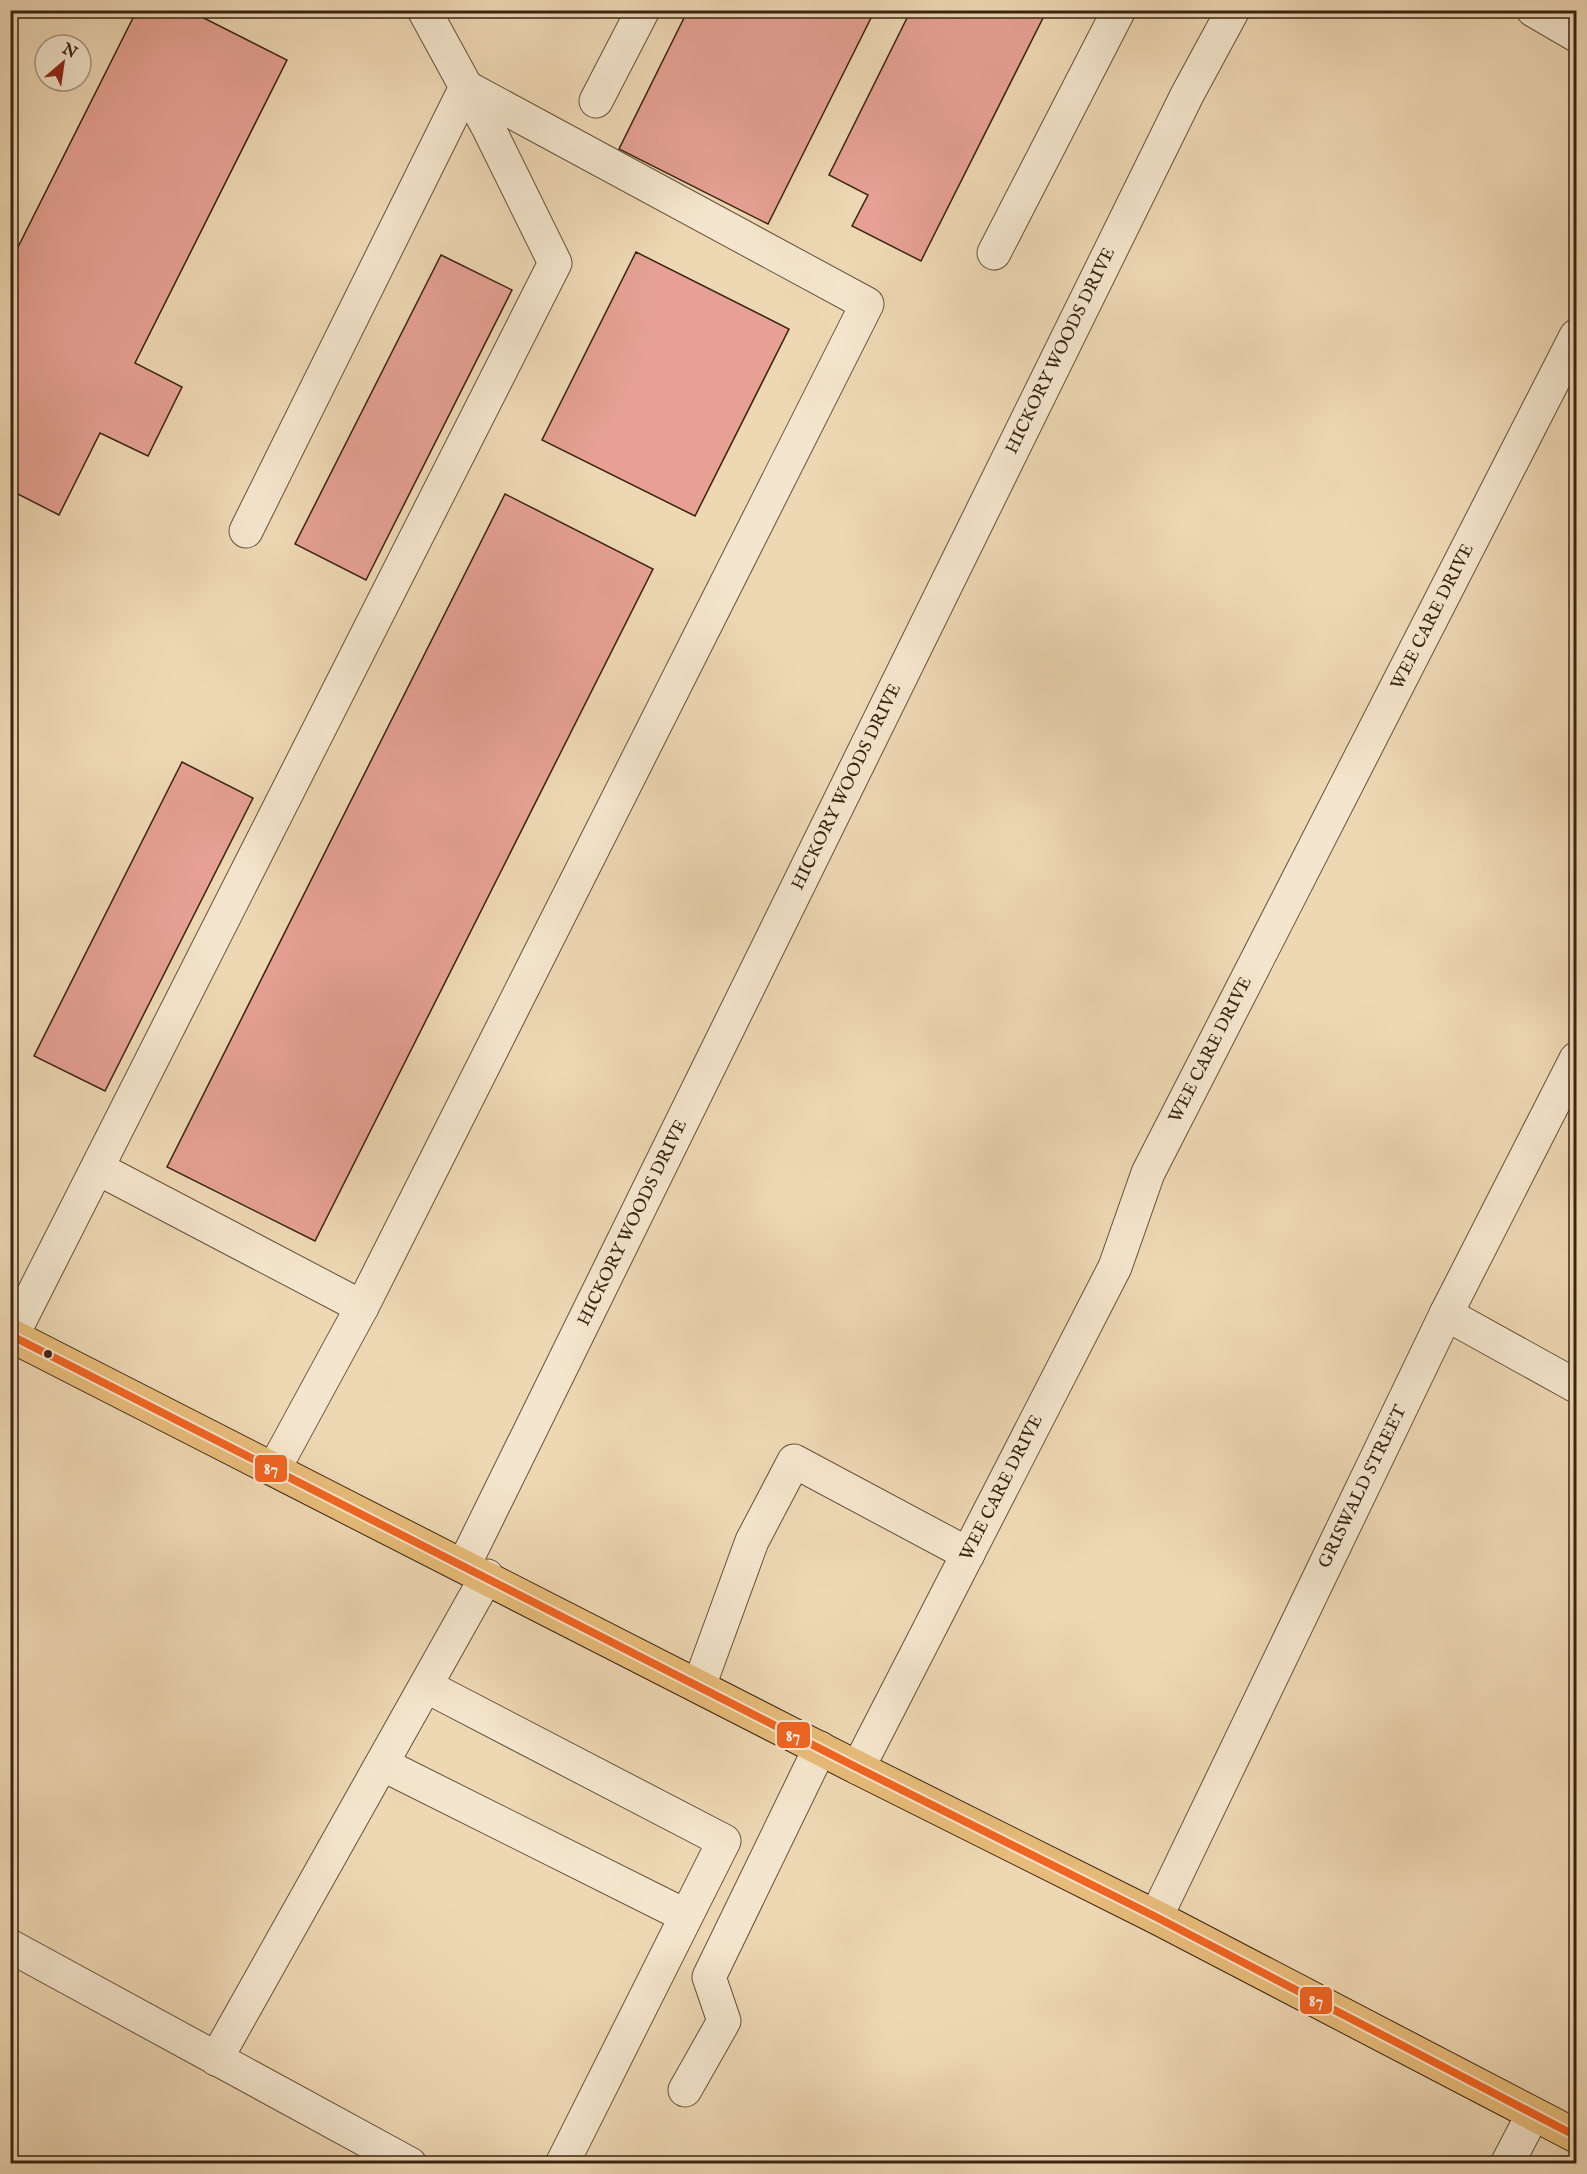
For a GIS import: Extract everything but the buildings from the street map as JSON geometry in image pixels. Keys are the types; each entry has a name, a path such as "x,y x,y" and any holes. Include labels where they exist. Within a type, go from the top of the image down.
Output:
{"main road":[{"path":"11,1335 476,1570 820,1749 1156,1917 1576,2136"}],"street":[{"path":"11,1335 99,1169 555,263 466,87 424,10"},
{"path":"596,101 643,10"},
{"path":"994,253 1119,10"},
{"name":"HICKORY WOODS DRIVE","path":"216,2059 426,1686 476,1570 1177,116 1233,10"},
{"path":"1533,10 1576,35"},
{"path":"246,531 466,87"},
{"path":"274,1469 362,1307 867,304 466,87"},
{"name":"WEE CARE DRIVE","path":"858,1768 1115,1267 1148,1173 1576,336"},
{"name":"GRISWALD STREET","path":"1156,1917 1446,1314 1576,1059"},
{"path":"99,1169 362,1307"},
{"path":"1446,1314 1576,1386"},
{"path":"699,1686 752,1541 794,1461 968,1554"},
{"path":"426,1686 724,1841 562,2163"},
{"path":"685,2090 724,2021 709,1977 820,1749"},
{"path":"382,1764 686,1916"},
{"path":"10,1946 410,2163"},
{"path":"1508,2163 1533,2114"}],"transit line":[{"name":"87","path":"10,1335 858,1768 1156,1917 1576,2136"}]}
